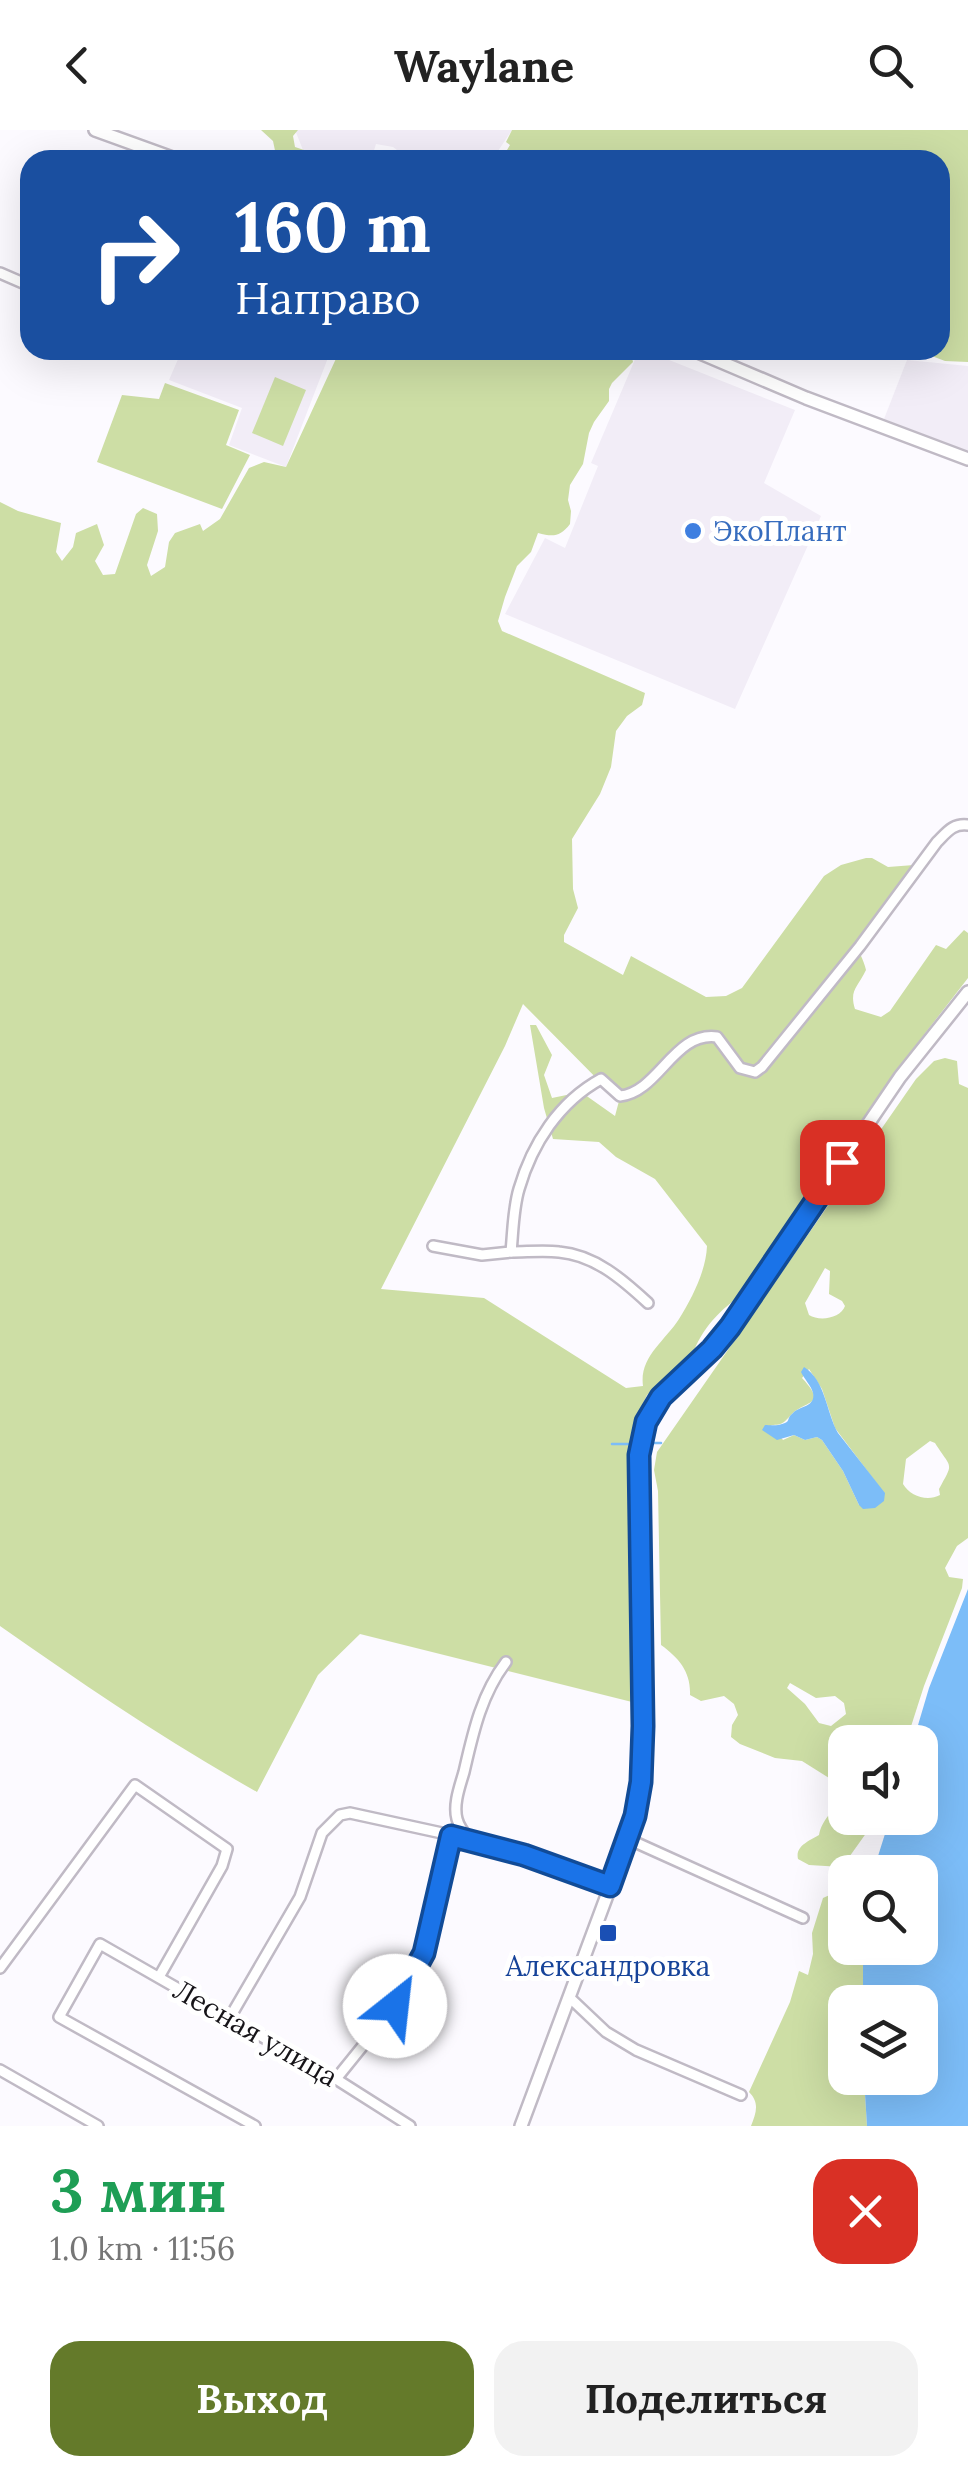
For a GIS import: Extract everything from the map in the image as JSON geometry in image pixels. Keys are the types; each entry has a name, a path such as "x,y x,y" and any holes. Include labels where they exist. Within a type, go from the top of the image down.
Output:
{"main road":[{"path":"95,130 150,150"},
{"path":"718,360 968,460"},
{"path":"520,2126 635,1816 643,1726 639,1455 646,1422 661,1397 730,1327 900,1077 968,992"}],"street":[{"path":"511,1252 518,1192 540,1138 573,1097 601,1079 620,1096 630,1095 700,1037 717,1037 740,1068 755,1072 860,946 937,842 958,824 968,825"},
{"path":"433,1246 482,1255 562,1252 591,1260 648,1303"},
{"path":"471,1841 456,1817 457,1802 477,1716 506,1662"},
{"path":"0,1968 136,1784 227,1849 222,1866 160,1977"},
{"path":"229,2019 300,1896 322,1833 340,1815 350,1813 471,1841 524,1855 610,1886"},
{"path":"336,2080 395,2006 424,1953 451,1836"},
{"path":"628,1838 803,1918"},
{"name":"Лесная улица","path":"254,2126 59,2017 100,1944 410,2126"},
{"path":"569,1997 606,2032 636,2050 741,2095"},
{"path":"0,2070 98,2126"}],"shaded area":[{"path":"295,130 512,130 499,150 397,150 376,144 374,150 303,150"},
{"path":"178,360 327,360 286,467 229,445 242,408 169,380"},
{"name":"ЭкоПлант","path":"635,360 669,360 795,410 764,483 821,516 735,709 505,614 545,538 565,548 598,466 591,463"},
{"path":"907,360 968,366 968,451 884,419"}],"green space":[{"path":"261,130 298,130 293,136 295,147 304,150 275,150 273,141"},
{"path":"512,130 968,130 968,362 942,360 950,360 950,150 507,150 510,145 506,142"},
{"path":"335,360 632,360 612,383 609,401 589,433 583,464 570,485 570,524 556,535 538,533 531,552 517,566 498,621 502,631 645,693 642,705 616,731 611,767 600,794 572,839 573,889 578,908 564,942 623,975 631,956 706,997 726,996 742,988 824,876 841,865 872,858 888,867 914,865 857,941 866,970 854,993 855,1009 881,1017 890,1011 936,945 946,949 964,930 968,933 968,978 892,1076 745,1293 713,1320 692,1356 647,1395 636,1418 631,1456 632,1702 360,1634 318,1675 257,1792 127,1712 0,1626 0,502 61,523 56,552 62,561 73,547 76,533 97,524 104,545 95,561 103,575 115,574 136,514 143,508 157,514 158,531 147,565 151,576 165,567 169,542 175,533 200,524 203,531 220,519 249,468 264,462 286,467","holes":["523,1004 619,1101 615,1116 581,1092 552,1098 544,1075 552,1055 536,1025 530,1025 553,1139 599,1142 616,1157 655,1179 707,1246 693,1293 649,1358 643,1386 626,1388 484,1298 381,1289"]},
{"path":"275,377 306,390 283,446 252,433"},
{"path":"165,383 239,410 226,445 250,455 222,509 97,462 122,395 159,399"},
{"path":"945,1058 957,1061 959,1084 968,1088 968,1538 957,1546 945,1568 949,1577 963,1579 962,1588 911,1725 832,1725 846,1714 844,1703 835,1696 816,1698 790,1683 787,1688 819,1723 828,1725 828,1777 802,1761 775,1758 731,1737 738,1715 734,1704 724,1696 701,1701 690,1695 683,1666 661,1645 658,1491 654,1470 657,1452 916,1079 934,1061","holes":["825,1268 830,1271 829,1294 845,1306 835,1316 819,1318 809,1315 805,1303","809,1369 822,1389 835,1428 884,1493 859,1505 822,1440 794,1435 783,1440 771,1425 783,1422 812,1401 813,1393 802,1378","930,1441 949,1466 940,1495 924,1498 914,1495 903,1484 906,1459"]},
{"path":"828,1816 828,1835 865,1835 851,1855 828,1855 828,1866 809,1865 798,1859 799,1851 819,1835"},
{"path":"828,1896 828,1965 863,1965 863,1985 828,1985 828,2095 865,2095 867,2126 751,2126 756,2104 749,2092 790,2002 799,1971 808,1975 812,1933 823,1898"}],"water":[{"path":"804,1367 817,1380 838,1433 885,1493 884,1501 875,1508 863,1509 859,1505 822,1440 794,1435 777,1440 762,1430 765,1425 787,1422 812,1401 812,1390 801,1372"},
{"path":"968,1589 968,2126 867,2126 865,2095 938,2095 938,1985 863,1985 863,1965 938,1965 938,1855 878,1855 885,1835 938,1835 938,1725 918,1725"}],"waterway":[{"path":"645,1443 661,1443"},
{"path":"612,1444 635,1444"}],"place":[{"name":"ЭкоПлант","path":"693,531"},
{"name":"Александровка","path":"608,1933"}],"route":[{"path":"395,2006 424,1953 451,1836 524,1855 610,1886 635,1816 641,1782 639,1455 646,1422 661,1397 712,1349 752,1298 842,1162"}]}
